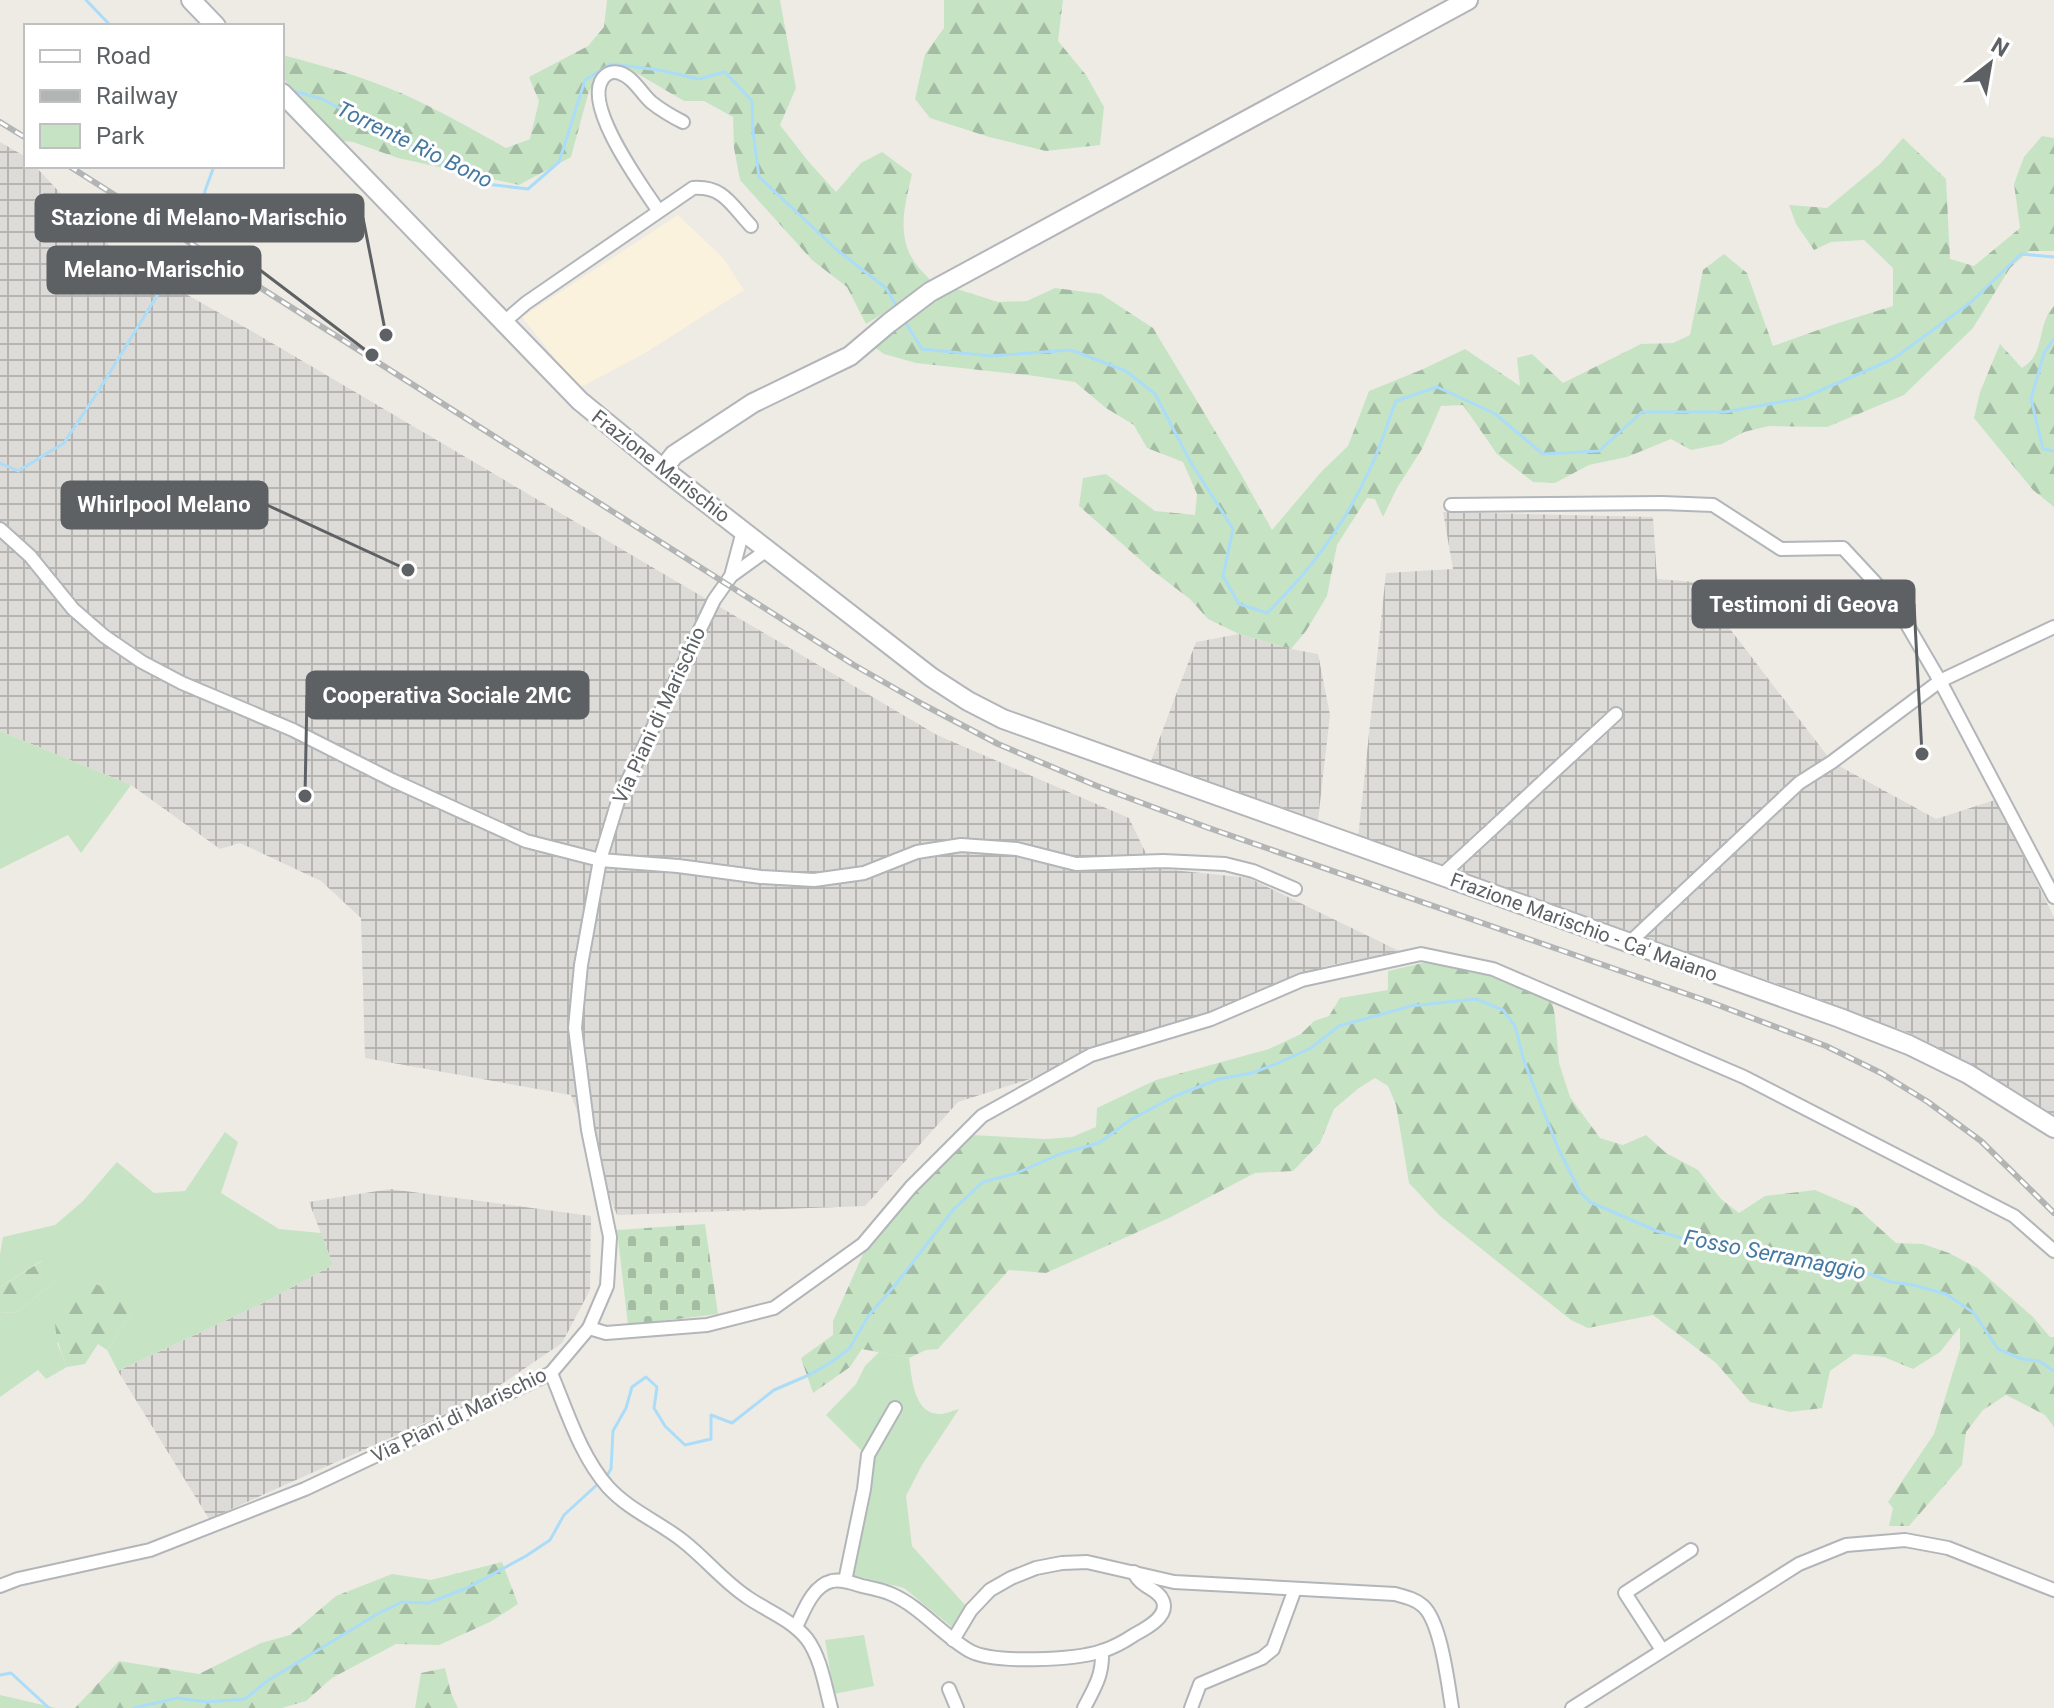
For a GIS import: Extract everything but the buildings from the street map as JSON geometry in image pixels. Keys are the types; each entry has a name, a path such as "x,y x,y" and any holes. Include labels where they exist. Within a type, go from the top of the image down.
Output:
{"main road":[{"path":"191,0 214,24"},
{"path":"663,469 674,455 753,403 850,356 930,292 1468,0"},
{"name":"Frazione Marischio","path":"287,98 580,401 663,469 931,677 1003,719 1102,754"},
{"name":"Frazione Marischio - Ca' Maiano","path":"1102,754 1909,1045 1968,1074 2054,1128"}],"street":[{"path":"658,210 613,140 602,109 598,88 601,80 613,72 623,74 665,113 683,122"},
{"path":"504,322 526,303 693,188 708,187 718,191 751,226"},
{"path":"1451,505 1713,505 1781,549 1843,548 1895,604 1940,681 2054,897"},
{"path":"0,529 30,556 73,609 104,636 142,662 526,841 600,860 814,880 864,873 917,852 961,845 1017,849 1076,864 1163,861 1225,864 1253,871 1295,889"},
{"path":"731,576 743,531"},
{"path":"731,576 767,550"},
{"name":"Via Piani di Marischio","path":"0,1586 18,1579 150,1550 305,1489 551,1373 589,1328 607,1286 610,1237 589,1134 575,1028 581,965 600,860 618,801 714,600 731,576"},
{"path":"1629,943 1799,783 1940,681 2054,627"},
{"path":"1441,876 1616,714"},
{"path":"589,1328 606,1333 707,1325 774,1308 863,1244 911,1187 982,1116 1091,1055 1211,1019 1302,980 1421,954 1493,969 1744,1077 2014,1216 2054,1251"},
{"path":"551,1373 581,1446 611,1490 693,1549 747,1597 796,1627 817,1659 831,1708"},
{"path":"845,1581 868,1455 895,1408"},
{"path":"1572,1708 1799,1564 1846,1545 1905,1540 1948,1548 2054,1590"},
{"path":"1662,1650 1625,1593 1691,1550"},
{"path":"953,1640 971,1610 990,1590 1036,1568 1062,1563 1087,1562 1174,1582 1395,1594 1413,1599 1426,1609 1434,1624 1452,1708"},
{"path":"796,1627 812,1596 821,1587 832,1581 845,1581 890,1593 953,1640 985,1657 1051,1659 1102,1651 1134,1635 1159,1618 1164,1610 1164,1602 1138,1581 1134,1572"},
{"path":"1191,1708 1200,1684 1262,1658 1273,1649 1295,1589"},
{"path":"1084,1708 1099,1679 1102,1651"},
{"path":"949,1689 957,1708"}],"shaded area":[{"path":"0,142 24,156 24,168 37,168 120,257 255,333 937,735 1129,818 1153,868 1249,878 1399,951 1326,966 1117,1051 958,1102 865,1206 617,1215 571,1095 365,1058 361,918 321,881 240,843 220,849 131,785 0,731"},
{"path":"678,215 723,258 744,290 645,353 579,388 522,317"},
{"path":"1443,512 1653,517 1657,579 1694,582 1832,762 1936,819 1995,800 2054,917 2054,1117 1971,1064 1912,1034 1358,838 1386,573 1453,569"},
{"path":"1239,634 1318,654 1330,715 1318,820 1151,761 1196,642"},
{"path":"390,1189 591,1216 590,1290 562,1343 484,1396 209,1519 118,1371 263,1303 333,1265 309,1202"}],"green space":[{"path":"607,0 780,0 796,88 780,125 836,192 861,163 882,152 912,174 904,220 906,242 915,263 933,283 866,324 847,287 812,260 740,180 734,148 733,117 704,101 684,101 638,74 608,70 589,91 571,157 519,185 398,158 342,141 284,79 284,56 342,72 414,99 506,148 530,139 539,101 529,77 588,46 604,27"},
{"path":"944,0 1063,0 1058,41 1086,75 1104,107 1100,145 1046,151 930,118 915,99 925,54 944,28"},
{"path":"2042,136 2054,138 2054,251 2029,251 2010,268 1973,328 1904,395 1827,427 1769,426 1744,432 1722,444 1691,450 1671,439 1627,457 1589,465 1555,483 1533,482 1497,454 1463,405 1441,406 1422,449 1383,517 1375,499 1367,498 1337,545 1327,596 1291,649 1239,634 1208,619 1190,599 1079,506 1083,478 1106,474 1155,511 1195,515 1197,494 1183,462 1147,448 1134,425 1106,408 1075,382 916,363 884,354 873,346 928,303 954,288 998,302 1027,301 1055,288 1101,294 1153,328 1272,530 1322,471 1348,446 1369,391 1465,349 1520,386 1517,358 1532,354 1563,383 1641,344 1673,343 1690,335 1703,270 1724,254 1747,273 1773,346 1893,306 1893,268 1864,240 1831,242 1814,250 1796,224 1789,205 1827,208 1880,164 1903,138 1946,179 1950,259 1974,266 2020,228 2014,184 2024,157"},
{"path":"2054,306 2054,507 2033,490 1974,418 1980,392 2000,344 2022,368 2036,352 2046,318"},
{"path":"0,731 131,785 81,853 68,835 0,869"},
{"path":"1427,962 1477,967 1535,990 1552,1002 1559,1063 1570,1097 1600,1138 1623,1145 1646,1135 1666,1153 1698,1170 1721,1199 1739,1213 1765,1196 1815,1190 1857,1208 1896,1243 1923,1244 1977,1268 2033,1317 2050,1337 2054,1337 2054,1427 2045,1415 2006,1395 1983,1410 1966,1432 1962,1465 1909,1526 1889,1526 1893,1508 1888,1502 1934,1434 1960,1349 1960,1327 1940,1352 1913,1369 1884,1357 1854,1354 1830,1371 1822,1408 1790,1412 1750,1402 1716,1363 1653,1315 1588,1328 1571,1320 1440,1216 1409,1183 1396,1105 1388,1086 1375,1078 1334,1109 1320,1143 1293,1171 1255,1173 1169,1218 1046,1273 1009,1270 938,1349 926,1350 909,1358 862,1349 850,1367 813,1393 801,1358 833,1335 833,1321 864,1252 942,1162 972,1135 1046,1139 1072,1137 1096,1127 1097,1108 1156,1080 1269,1049 1301,1034 1314,1021 1329,1016 1340,998 1388,990 1388,971"},
{"path":"225,1132 238,1142 221,1193 279,1229 321,1233 333,1265 263,1303 118,1371 107,1350 135,1307 57,1343 67,1367 46,1379 38,1370 0,1397 0,1312 16,1313 55,1281 41,1261 0,1287 3,1237 55,1225 83,1201 117,1162 154,1193 185,1191"},
{"path":"705,1224 718,1314 628,1325 617,1230"},
{"path":"42,1261 54,1267 55,1281 16,1313 0,1312 0,1287"},
{"path":"84,1279 114,1292 135,1307 107,1350 98,1344 85,1364 67,1367 56,1331 56,1312 64,1295"},
{"path":"879,1352 909,1358 919,1402 932,1413 959,1409 922,1465 906,1496 912,1546 966,1606 952,1627 904,1588 849,1574 867,1456 826,1415 856,1384 865,1366"},
{"path":"502,1562 518,1604 490,1622 439,1645 396,1644 332,1678 306,1701 282,1708 75,1708 119,1661 199,1674 261,1643 290,1635 336,1596 392,1574 431,1580"},
{"path":"864,1635 874,1686 834,1694 825,1640"},
{"path":"445,1668 458,1708 415,1708 421,1673"},
{"path":"0,1695 56,1708 0,1708"}],"waterway":[{"path":"86,0 109,24"},
{"name":"Torrente Rio Bono","path":"290,90 322,99 486,184 528,189 559,162 585,80 611,64 699,79 725,72 752,101 759,177 836,249 886,288 897,307"},
{"path":"0,463 18,471 64,443 163,286 186,268 213,168"},
{"name":"Torrente Rio Bono","path":"904,320 922,349 991,356 1071,350 1126,371 1155,394 1190,461 1233,529 1223,576 1239,604 1267,613 1312,564 1349,510 1373,463 1396,401 1437,387 1494,413 1543,454 1599,451 1642,412 1725,412 1803,398 1893,359 1970,303 2021,254 2054,257"},
{"name":"Torrente Rio Bono","path":"2054,339 2044,353 2031,399 2043,449 2054,451"},
{"name":"Fosso Serramaggio","path":"606,1477 611,1469 613,1431 626,1408 632,1387 646,1377 657,1387 654,1408 665,1426 685,1445 711,1439 711,1415 732,1423 774,1390 809,1375 849,1349 869,1315 954,1209 983,1182 1099,1143 1130,1120 1175,1096 1219,1079 1252,1073 1276,1064 1311,1048 1339,1026 1411,1006 1476,999 1503,1010 1515,1026 1524,1061 1558,1148 1580,1192 1590,1202 1657,1231 1708,1245 1834,1261 1892,1282 1946,1294 1974,1313 1998,1349 2022,1359 2039,1361 2054,1371"},
{"name":"Fosso Serramaggio","path":"134,1708 177,1698 207,1702 245,1699 267,1681 379,1613 402,1602 428,1603 467,1588 526,1556 550,1540 564,1515 600,1482"},
{"name":"Fosso Serramaggio","path":"0,1675 11,1673 49,1708"}],"railway":[{"path":"0,122 24,137"},
{"path":"72,168 854,665 924,705 998,744 1097,786 1206,827 1710,1002 1826,1046 1881,1073 1928,1102 1981,1141 2054,1213"}],"place":[{"name":"Stazione di Melano-Marischio","path":"386,335"},
{"name":"Melano-Marischio","path":"372,355"},
{"name":"Whirlpool Melano","path":"408,570"},
{"name":"Testimoni di Geova","path":"1922,754"},
{"name":"Cooperativa Sociale 2MC","path":"305,796"}]}
